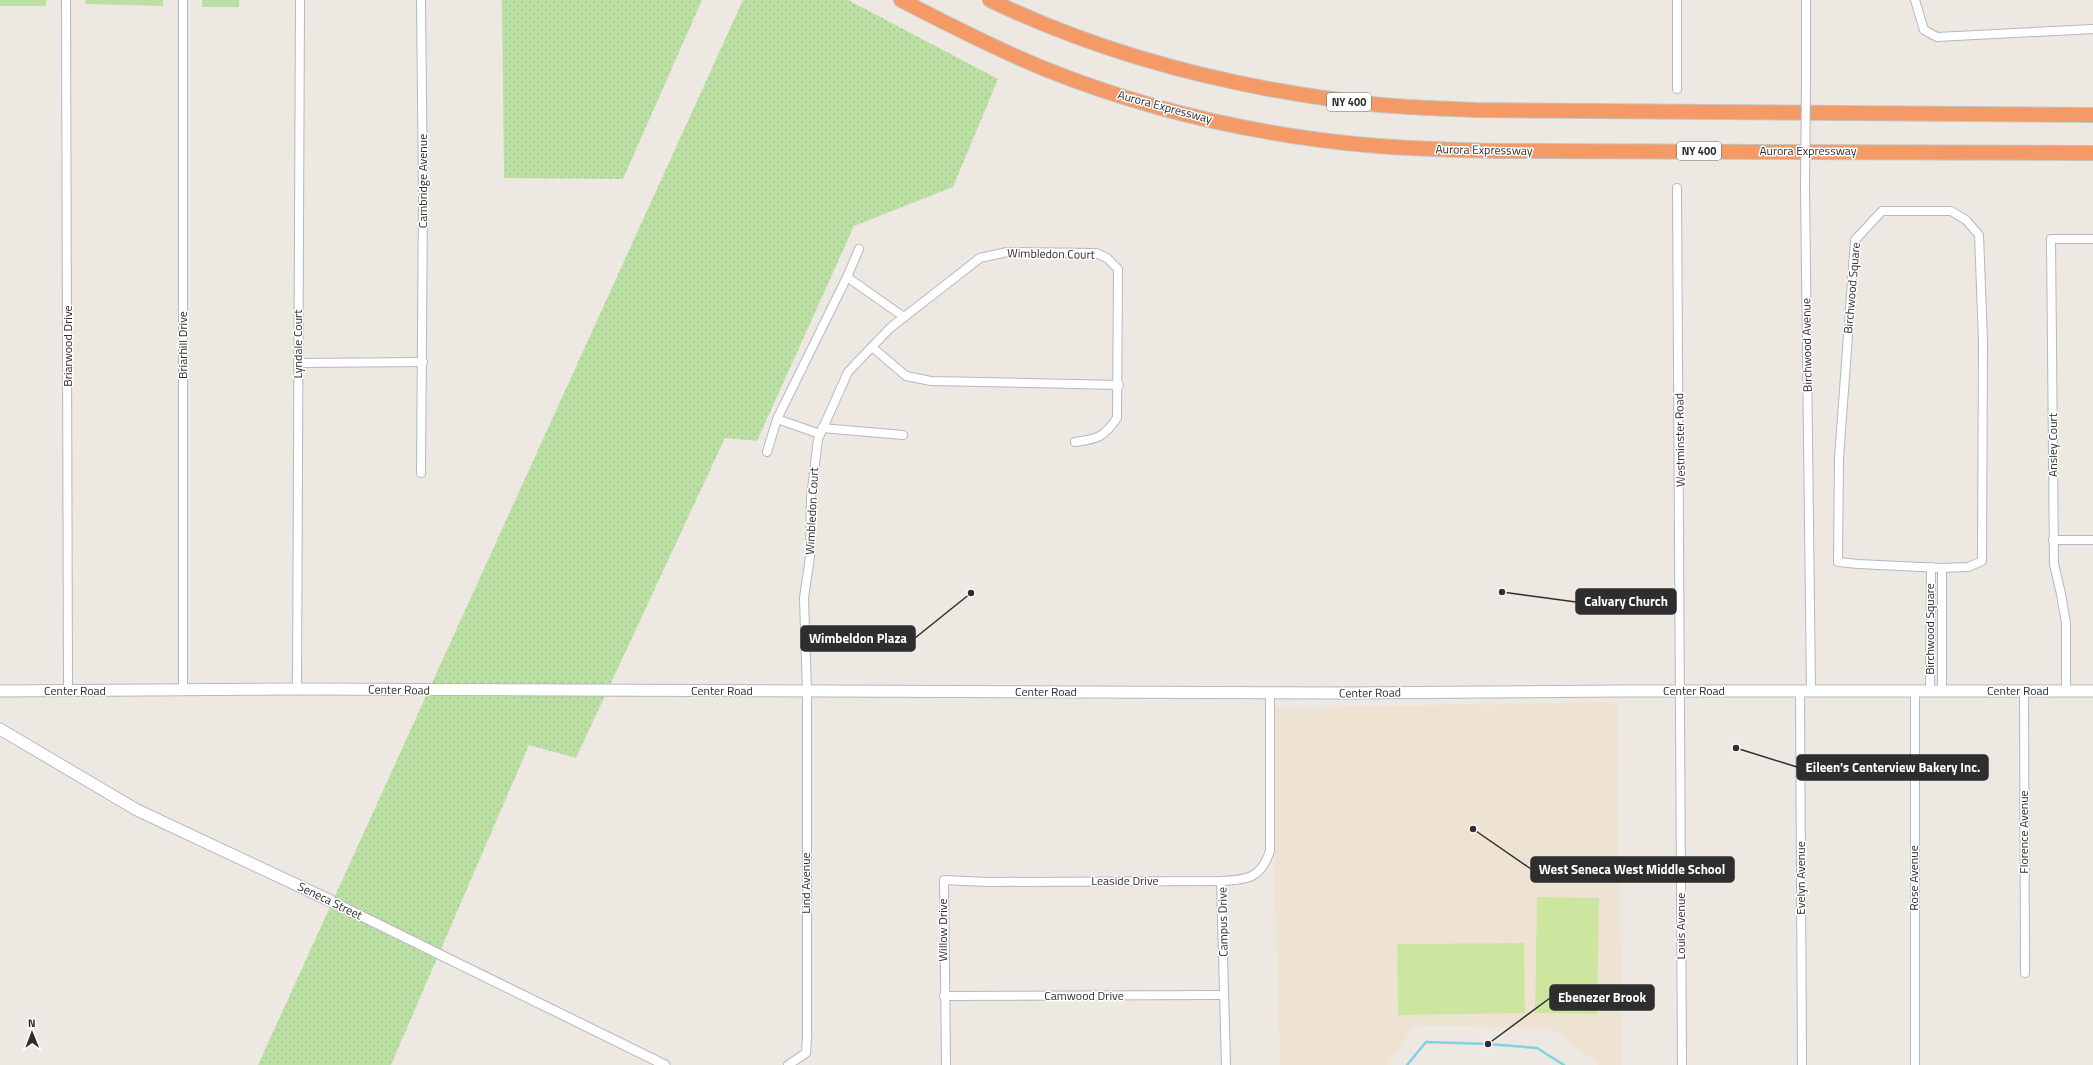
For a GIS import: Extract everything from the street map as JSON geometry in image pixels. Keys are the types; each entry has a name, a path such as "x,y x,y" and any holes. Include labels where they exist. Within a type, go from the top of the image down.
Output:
{"highway":[{"name":"Aurora Expressway","path":"902,0 996,48 1046,69 1107,91 1173,110 1238,126 1366,145 1422,149 1498,151 2093,154"},
{"name":"NY 400","path":"990,0 1017,13 1064,31 1143,58 1208,76 1271,90 1338,101 1406,107 1484,110 2093,115"}],"main road":[{"name":"Center Road","path":"0,691 297,689 1270,693 2093,691"},
{"name":"Seneca Street","path":"0,729 138,810 331,901"}],"street":[{"name":"Briarwood Drive","path":"66,0 68,691"},
{"name":"Briarhill Drive","path":"183,0 183,690"},
{"name":"Lyndale Court","path":"297,689 300,0"},
{"name":"Cambridge Avenue","path":"421,0 423,362 421,473"},
{"path":"1676,0 1677,89"},
{"name":"Birchwood Avenue","path":"1806,0 1806,691"},
{"path":"1915,0 1924,30 1937,37 2093,29"},
{"name":"Westminster Road","path":"1677,188 1681,691"},
{"name":"Birchwood Square","path":"1951,211 1966,220 1979,235 1983,341 1982,561 1968,567 1931,567 1838,562 1839,458 1854,240 1882,212 1951,211"},
{"name":"Ansley Court","path":"2066,691 2066,623 2054,564 2053,540 2051,239 2093,239"},
{"path":"767,452 778,419 847,277 859,249"},
{"name":"Wimbledon Court","path":"807,692 804,598 810,557 811,497 818,439 848,372 904,317 980,258 1006,252 1096,253 1107,258 1118,269 1118,418 1109,430 1097,439 1075,442"},
{"path":"847,277 904,317"},
{"path":"872,347 906,376 931,381 1119,385"},
{"path":"298,363 423,362"},
{"path":"778,419 821,431 903,435"},
{"path":"2053,540 2093,540"},
{"name":"Birchwood Square","path":"1930,691 1931,567"},
{"name":"Birchwood Square","path":"1942,568 1942,691"},
{"name":"Louis Avenue","path":"1681,691 1682,1065"},
{"name":"Evelyn Avenue","path":"1802,1065 1806,691"},
{"name":"Rose Avenue","path":"1914,691 1915,1065"},
{"name":"Florence Avenue","path":"2024,691 2025,973"},
{"name":"Lind Avenue","path":"788,1065 806,1053 807,1037 807,692"},
{"name":"Campus Drive","path":"1226,1064 1221,881 1239,880 1256,874 1262,868 1270,850 1270,693"},
{"name":"Willow Drive","path":"946,1065 944,996 944,880 1029,882"},
{"name":"Leaside Drive","path":"1029,882 1221,881"},
{"name":"Seneca Street","path":"331,901 665,1065"},
{"name":"Camwood Drive","path":"944,996 1224,995"}],"shaded area":[{"path":"1617,702 1622,1065 1599,1065 1552,1029 1415,1025 1387,1065 1280,1065 1270,708"}],"green space":[{"path":"0,0 46,0 46,6 0,6"},
{"path":"85,0 163,0 163,6 85,4"},
{"path":"202,0 239,0 239,7 202,7"},
{"path":"502,0 702,0 623,179 504,178"},
{"path":"743,0 848,0 998,79 953,187 854,226 757,441 725,438 576,758 529,745 391,1065 258,1065"},
{"path":"1537,897 1599,898 1597,1014 1535,1013"},
{"path":"1524,943 1525,1013 1398,1015 1397,944"}],"waterway":[{"path":"1407,1065 1426,1042 1488,1044 1537,1048 1564,1065"}],"place":[{"name":"Calvary Church","path":"1502,592"},
{"name":"Wimbeldon Plaza","path":"971,593"},
{"name":"Eileen's Centerview Bakery Inc.","path":"1736,748"},
{"name":"West Seneca West Middle School","path":"1473,829"},
{"name":"Ebenezer Brook","path":"1488,1044"}]}
